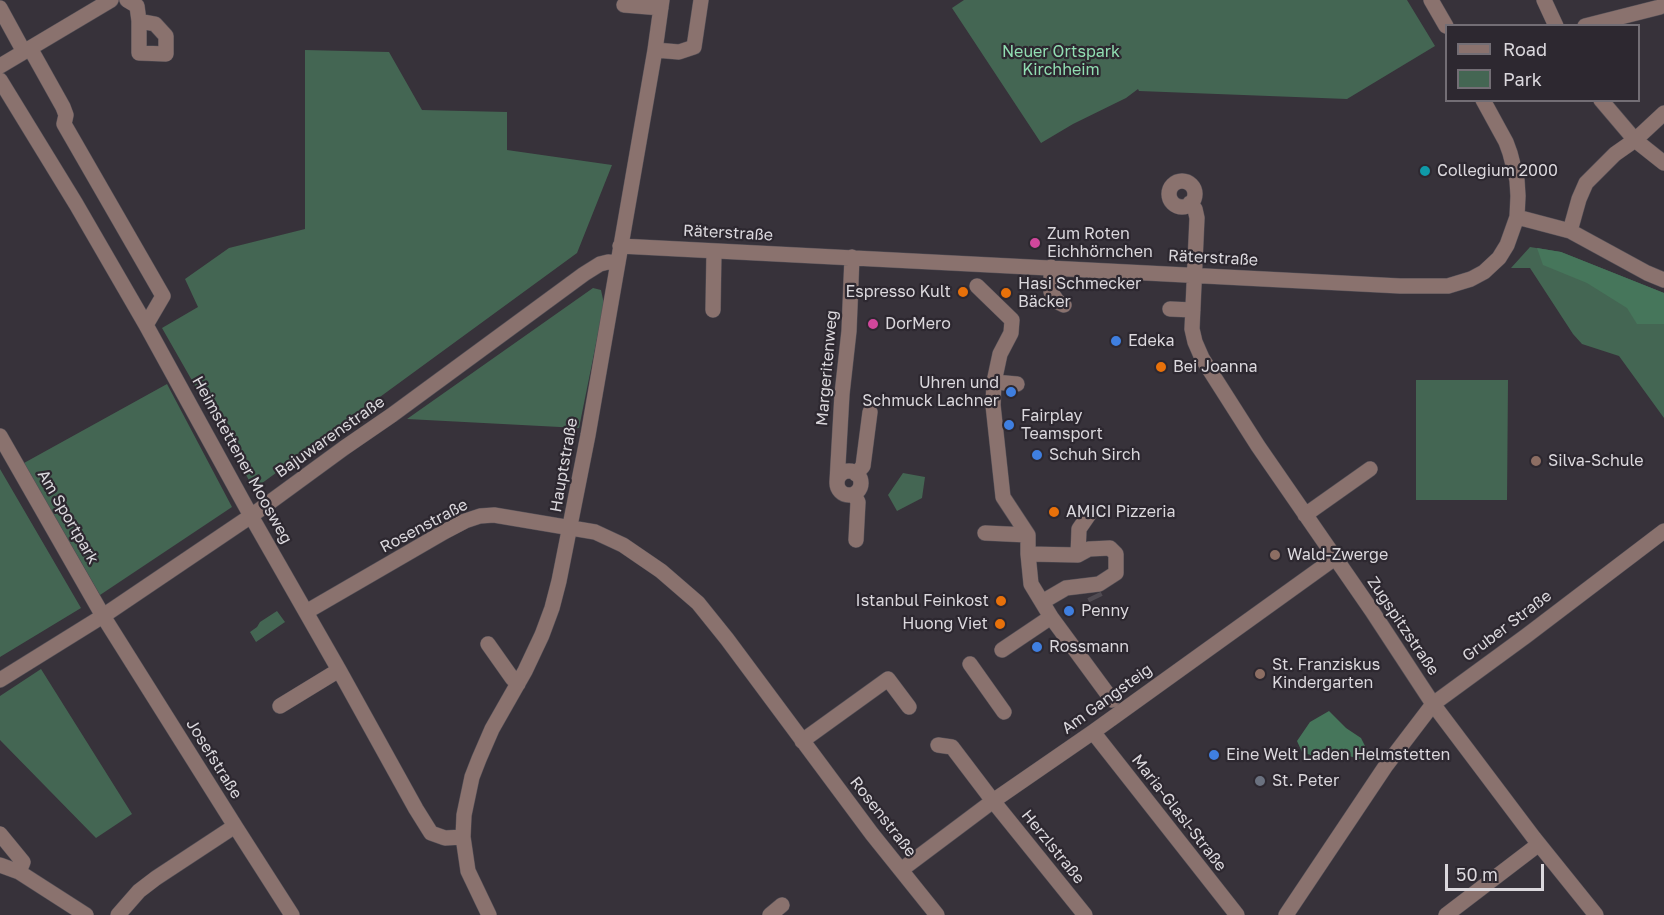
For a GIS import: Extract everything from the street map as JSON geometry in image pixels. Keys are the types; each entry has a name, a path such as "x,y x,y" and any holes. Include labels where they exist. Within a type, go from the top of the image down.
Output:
{"street":[{"path":"0,66 111,0"},
{"path":"128,0 137,6 140,21"},
{"path":"655,50 679,52 694,47 701,0"},
{"path":"1431,0 1445,24"},
{"path":"1544,0 1555,24"},
{"path":"624,5 661,4"},
{"name":"Hauptstraße","path":"489,915 468,871 463,837 464,815 472,777 492,729 518,684 542,635 552,608 571,528 655,50 661,4"},
{"path":"1593,24 1660,7 1664,4"},
{"path":"0,8 63,107 66,116 64,124 163,296 146,325"},
{"name":"Heimstettener Moosweg","path":"0,80 146,325 251,516 431,833 445,838 463,837"},
{"name":"Räterstraße","path":"620,246 1400,286 1448,286 1471,279 1484,272 1507,245 1517,217 1517,180 1510,153 1484,102"},
{"path":"1603,102 1635,140 1664,163"},
{"path":"1570,231 1586,183 1664,113"},
{"name":"Zugspitzstraße","path":"1190,203 1195,209 1197,218 1192,329 1202,358 1240,420 1372,610 1433,704 1596,915"},
{"path":"1517,217 1570,231 1664,280"},
{"path":"712,310 714,251"},
{"name":"Margeritenweg","path":"837,482 842,394 849,331 852,257"},
{"name":"Bajuwarenstraße","path":"0,680 103,616 251,516 584,274 600,264 618,262"},
{"path":"1051,267 1052,292 1058,302 1064,305"},
{"path":"977,286 1010,312 1012,320 1011,333 1000,354 986,404 1003,497 1029,535 1031,584 1051,616 1112,700"},
{"path":"1170,309 1193,310"},
{"path":"994,382 1017,384"},
{"path":"856,474 863,466 870,412"},
{"name":"Am Sportpark","path":"0,436 103,616"},
{"path":"1305,515 1370,469"},
{"path":"850,471 856,474 860,478 860,486 854,494 841,493 837,486 838,479 843,473 850,471"},
{"path":"854,494 858,502 856,540"},
{"path":"1078,555 1079,529 1090,513"},
{"name":"Rosenstraße","path":"306,612 444,532 480,516 494,515 595,532 622,545 662,571 698,603 936,915"},
{"name":"Gruber Straße","path":"1286,915 1385,767 1433,704 1664,531"},
{"path":"985,533 1029,535"},
{"path":"1028,554 1078,555 1089,549 1110,548 1116,554 1116,573 1090,591 1066,588 1042,602"},
{"name":"Am Gangsteig","path":"901,870 993,801 1335,558"},
{"name":"Josefstraße","path":"103,616 235,826 156,878 139,891 118,915"},
{"path":"1002,650 1051,616"},
{"path":"488,644 518,684"},
{"path":"970,664 1004,712"},
{"path":"280,706 339,670"},
{"path":"802,741 888,679 909,707"},
{"name":"Maria-Glasl-Straße","path":"1093,732 1237,915"},
{"name":"Herzlstraße","path":"938,745 952,747 1085,915"},
{"path":"235,826 292,915"},
{"path":"0,834 23,862 18,872"},
{"path":"1446,915 1539,844"},
{"path":"0,865 18,872 86,915"},
{"path":"770,915 782,905"}],"green space":[{"name":"Neuer Ortspark Kirchheim","path":"964,0 1407,0 1435,46 1347,99 1139,91 1138,89 1126,98 1073,124 1041,143 952,8"},
{"path":"305,50 389,52 422,110 507,112 507,150 612,165 577,253 254,489 162,328 198,307 185,279 229,248 305,229"},
{"path":"1530,247 1561,252 1664,293 1664,418 1619,356 1582,344 1573,334 1530,268 1511,268"},
{"path":"1537,248 1561,252 1664,293 1664,324 1637,324 1627,308 1587,283 1543,265"},
{"path":"593,288 601,290 604,304 579,428 407,419"},
{"path":"1416,380 1508,380 1507,500 1416,500"},
{"path":"167,384 232,507 100,595 24,463"},
{"path":"0,469 81,608 0,657"},
{"path":"903,473 925,477 922,498 897,511 888,495"},
{"path":"277,611 285,622 256,642 250,632"},
{"path":"41,669 132,814 96,838 0,740 0,696"},
{"path":"1329,711 1346,728 1361,738 1369,754 1360,759 1341,754 1319,758 1302,752 1297,741 1310,722"}],"tunnel":[{"path":"1094,595 1096,599"}],"place":[{"name":"Collegium 2000","path":"1425,171"},
{"name":"Zum Roten Eichhörnchen","path":"1035,243"},
{"name":"Espresso Kult","path":"963,292"},
{"name":"Hasi Schmecker Bäcker","path":"1006,293"},
{"name":"DorMero","path":"873,324"},
{"name":"Edeka","path":"1116,341"},
{"name":"Bei Joanna","path":"1161,367"},
{"name":"Uhren und Schmuck Lachner","path":"1011,392"},
{"name":"Fairplay Teamsport","path":"1009,425"},
{"name":"Schuh Sirch","path":"1037,455"},
{"name":"Silva-Schule","path":"1536,461"},
{"name":"AMICI Pizzeria","path":"1054,512"},
{"name":"Wald-Zwerge","path":"1275,555"},
{"name":"Istanbul Feinkost","path":"1001,601"},
{"name":"Penny","path":"1069,611"},
{"name":"Huong Viet","path":"1000,624"},
{"name":"Rossmann","path":"1037,647"},
{"name":"St. Franziskus Kindergarten","path":"1260,674"},
{"name":"Eine Welt Laden Helmstetten","path":"1214,755"},
{"name":"St. Peter","path":"1260,781"}]}
